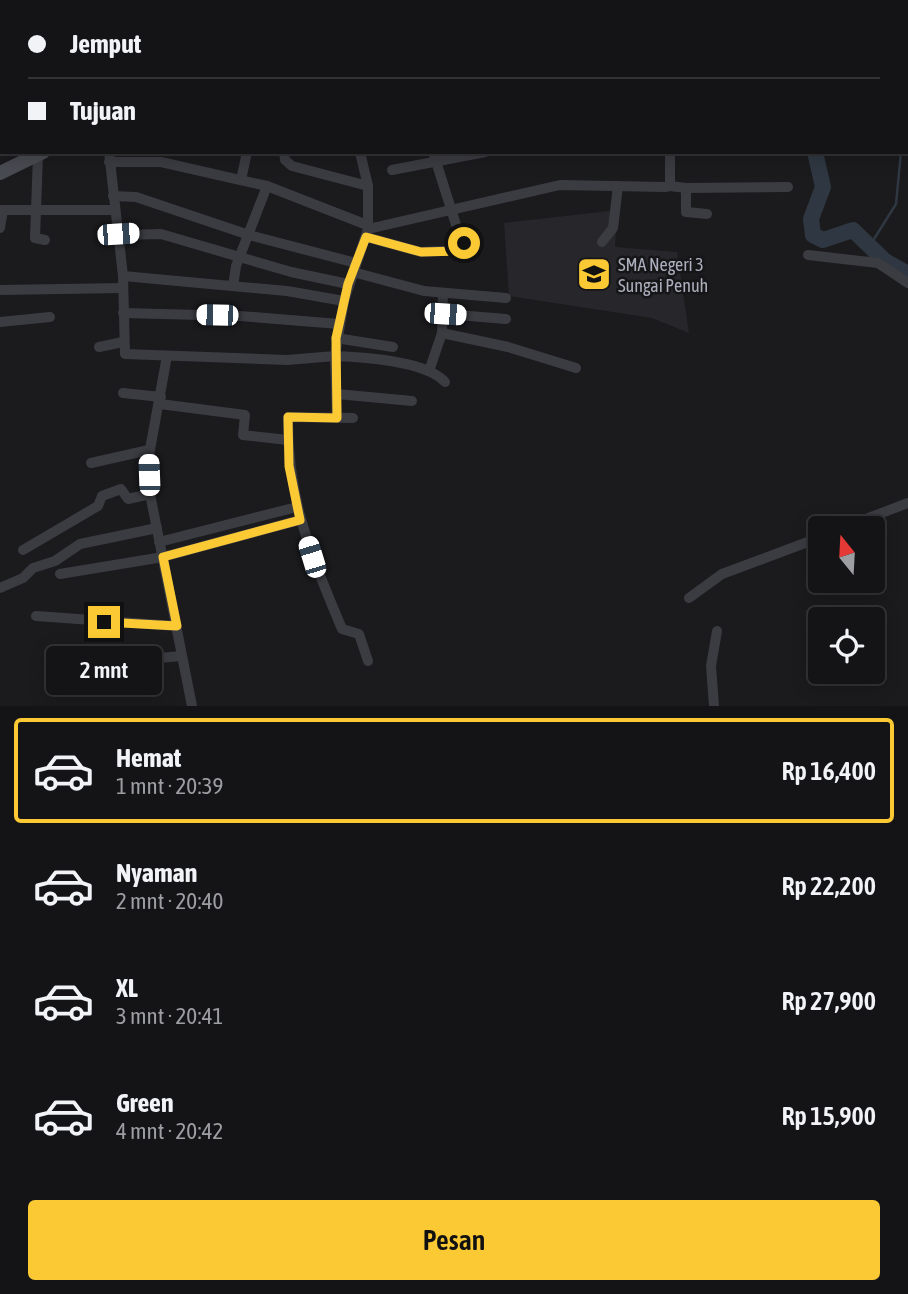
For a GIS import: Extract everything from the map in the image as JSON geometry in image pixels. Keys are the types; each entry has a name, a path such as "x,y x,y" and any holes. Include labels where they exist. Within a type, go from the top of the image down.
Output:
{"main road":[{"path":"0,173 41,154"}],"street":[{"path":"41,154 35,238 45,240"},
{"path":"241,180 246,154"},
{"path":"284,154 285,160 292,166 368,186"},
{"path":"337,418 336,338 348,284 367,230 368,186 360,154"},
{"path":"392,170 434,158 468,154"},
{"path":"670,154 670,186"},
{"path":"434,158 464,243 461,251 421,252 267,186 161,162 109,157 123,276 124,353 287,360 335,356 382,361 429,371 444,382"},
{"path":"233,286 239,258 267,186"},
{"path":"367,230 525,195 551,186 788,187"},
{"path":"602,242 613,228 618,186"},
{"path":"686,188 687,214 707,214"},
{"path":"113,196 135,197 249,236 443,293 506,298"},
{"path":"0,228 2,210 115,209"},
{"path":"118,234 161,234 239,258 348,284"},
{"path":"808,254 878,263 908,283"},
{"path":"123,276 233,286 344,301"},
{"path":"0,290 123,288"},
{"path":"429,371 442,333 445,314 443,293"},
{"path":"123,313 240,316 339,324"},
{"path":"445,314 506,319"},
{"path":"0,322 50,317"},
{"path":"442,333 508,347 576,368"},
{"path":"336,338 393,347"},
{"path":"99,347 123,342"},
{"path":"167,356 149,450 150,494 192,706"},
{"path":"123,393 245,415 243,435 288,440"},
{"path":"337,394 412,401"},
{"path":"353,418 288,417 289,466 300,520 312,557 342,629 359,634 368,661"},
{"path":"91,463 149,450"},
{"path":"23,550 98,506 102,496 121,489 128,499 150,494"},
{"path":"874,516 908,503"},
{"path":"159,542 297,507"},
{"path":"60,575 163,557 300,520"},
{"path":"0,588 23,578 33,568 55,561 80,544 157,528"},
{"path":"689,598 722,574 808,542"},
{"path":"36,616 177,626"},
{"path":"714,706 711,666 717,631"},
{"path":"128,661 181,656"}],"shaded area":[{"name":"SMA Negeri 3 Sungai Penuh","path":"617,210 615,247 677,252 689,333 652,318 509,296 504,223"}],"waterway":[{"path":"815,154 823,187 811,219 813,235 823,240 853,230 885,261 908,274"},
{"path":"869,247 896,204 901,154"}],"place":[{"name":"SMA Negeri 3 Sungai Penuh","path":"594,274"}],"route":[{"path":"104,622 177,626 163,557 300,520 289,466 288,417 337,418 336,338 348,284 366,237 421,252 461,251 464,250 464,243"}]}
